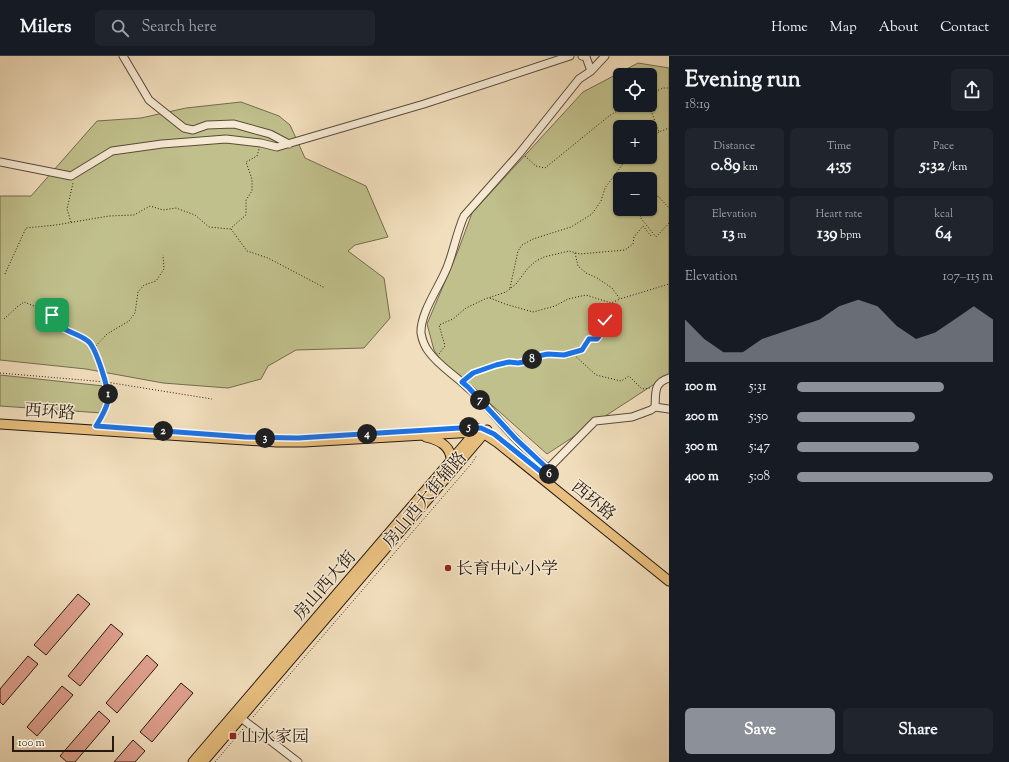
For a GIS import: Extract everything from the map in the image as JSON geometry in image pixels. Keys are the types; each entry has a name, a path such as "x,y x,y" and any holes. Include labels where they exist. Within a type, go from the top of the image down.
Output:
{"main road":[{"name":"西环路","path":"0,419 245,437 298,438 460,428 494,434 669,574"},
{"name":"西环路","path":"0,424 277,442 340,440 481,431 498,443 669,581"},
{"name":"房山西大街","path":"194,762 451,462 481,431"},
{"name":"房山西大街","path":"203,762 245,720 481,431"},
{"path":"415,435 432,438 442,443 450,451 451,462"}],"street":[{"path":"123,56 149,100 184,128 193,130 207,125 234,124 270,134 289,144"},
{"path":"0,162 71,176 112,151 162,144 226,139 261,143 277,147 424,104 570,56"},
{"path":"582,56 586,57 591,71"},
{"path":"550,479 548,469 516,439 468,387 435,360 424,345 421,334 422,323 428,306 443,279 464,216 520,152 579,79 591,71 605,56"},
{"path":"655,407 656,386 662,380 669,378"},
{"path":"548,469 595,421 632,416 651,410 655,407 669,409"},
{"path":"245,720 298,762"}],"path":[{"path":"657,91 663,88 669,88"},
{"path":"520,152 536,166 545,168 616,112"},
{"path":"652,112 659,132 669,128"},
{"path":"230,229 246,215 246,200 252,190 252,179 246,162 257,156 261,143"},
{"path":"510,289 518,251 522,245 533,239 571,227 592,214 601,201 605,188 623,164"},
{"path":"71,223 67,209 74,174"},
{"path":"657,197 658,196 669,208"},
{"path":"5,274 26,228 71,223 109,216 134,215 150,206 164,210 176,208 195,215 209,226 230,229 247,251 268,258 325,288"},
{"path":"641,216 640,217 656,237 669,223"},
{"path":"435,360 445,346 439,325 453,319 466,308 506,292 516,284 528,268 536,261 544,257 569,251 580,254 625,250 634,244 634,237 646,224"},
{"path":"643,226 651,236"},
{"path":"575,253 578,266 586,274 597,278 612,288 620,299"},
{"path":"93,348 107,334 129,321 135,313 138,292 144,284 156,281 164,269 163,255"},
{"path":"489,298 533,312 586,295 611,303 669,284"},
{"path":"4,320 24,302 44,310 52,315 60,327 89,342 93,348 106,382 108,400 103,414 96,426"},
{"path":"462,382 473,373 496,365 509,362 518,363 529,361 538,356 548,354 564,355 582,350 589,339 597,339 602,332 605,320 611,315 611,303"},
{"path":"571,353 596,375 621,381 629,376 642,389 656,386"},
{"path":"0,373 106,382 212,399"},
{"name":"房山西大街辅路","path":"215,762 245,720 467,468 480,451"}],"green space":[{"path":"638,63 669,68 669,379 653,385 547,454 440,359 434,350 427,324 458,251 472,213 583,92 613,76 613,112 657,112 657,68 629,68"},
{"path":"241,102 279,116 290,125 305,158 366,186 388,237 355,245 348,251 384,278 390,318 364,348 296,350 268,366 261,379 228,388 163,383 86,369 0,360 0,196 31,196 97,121 141,118 186,108"},
{"path":"0,375 104,386 106,398 102,413 0,406"}],"building":[{"path":"78,594 90,604 46,655 34,645"},
{"path":"111,624 123,634 80,686 68,676"},
{"path":"147,655 158,665 117,713 106,703"},
{"path":"28,656 38,664 3,705 0,702 0,689"},
{"path":"181,683 193,693 152,742 140,732"},
{"path":"62,686 73,695 37,736 27,727"},
{"path":"99,711 110,721 75,762 67,762 60,756"},
{"path":"133,740 145,751 135,762 114,762"}],"place":[{"name":"长育中心小学","path":"448,568"},
{"name":"山水家园","path":"233,736"}],"route":[{"path":"52,315 60,327 89,342 93,348 106,382 108,393 108,400 103,414 96,426 274,438 324,437 468,427 481,428 494,434 550,479 548,469 516,439 462,382 473,373 496,365 509,362 518,363 529,361 538,356 548,354 564,355 582,350 589,339 597,339 602,332 605,320"}]}
